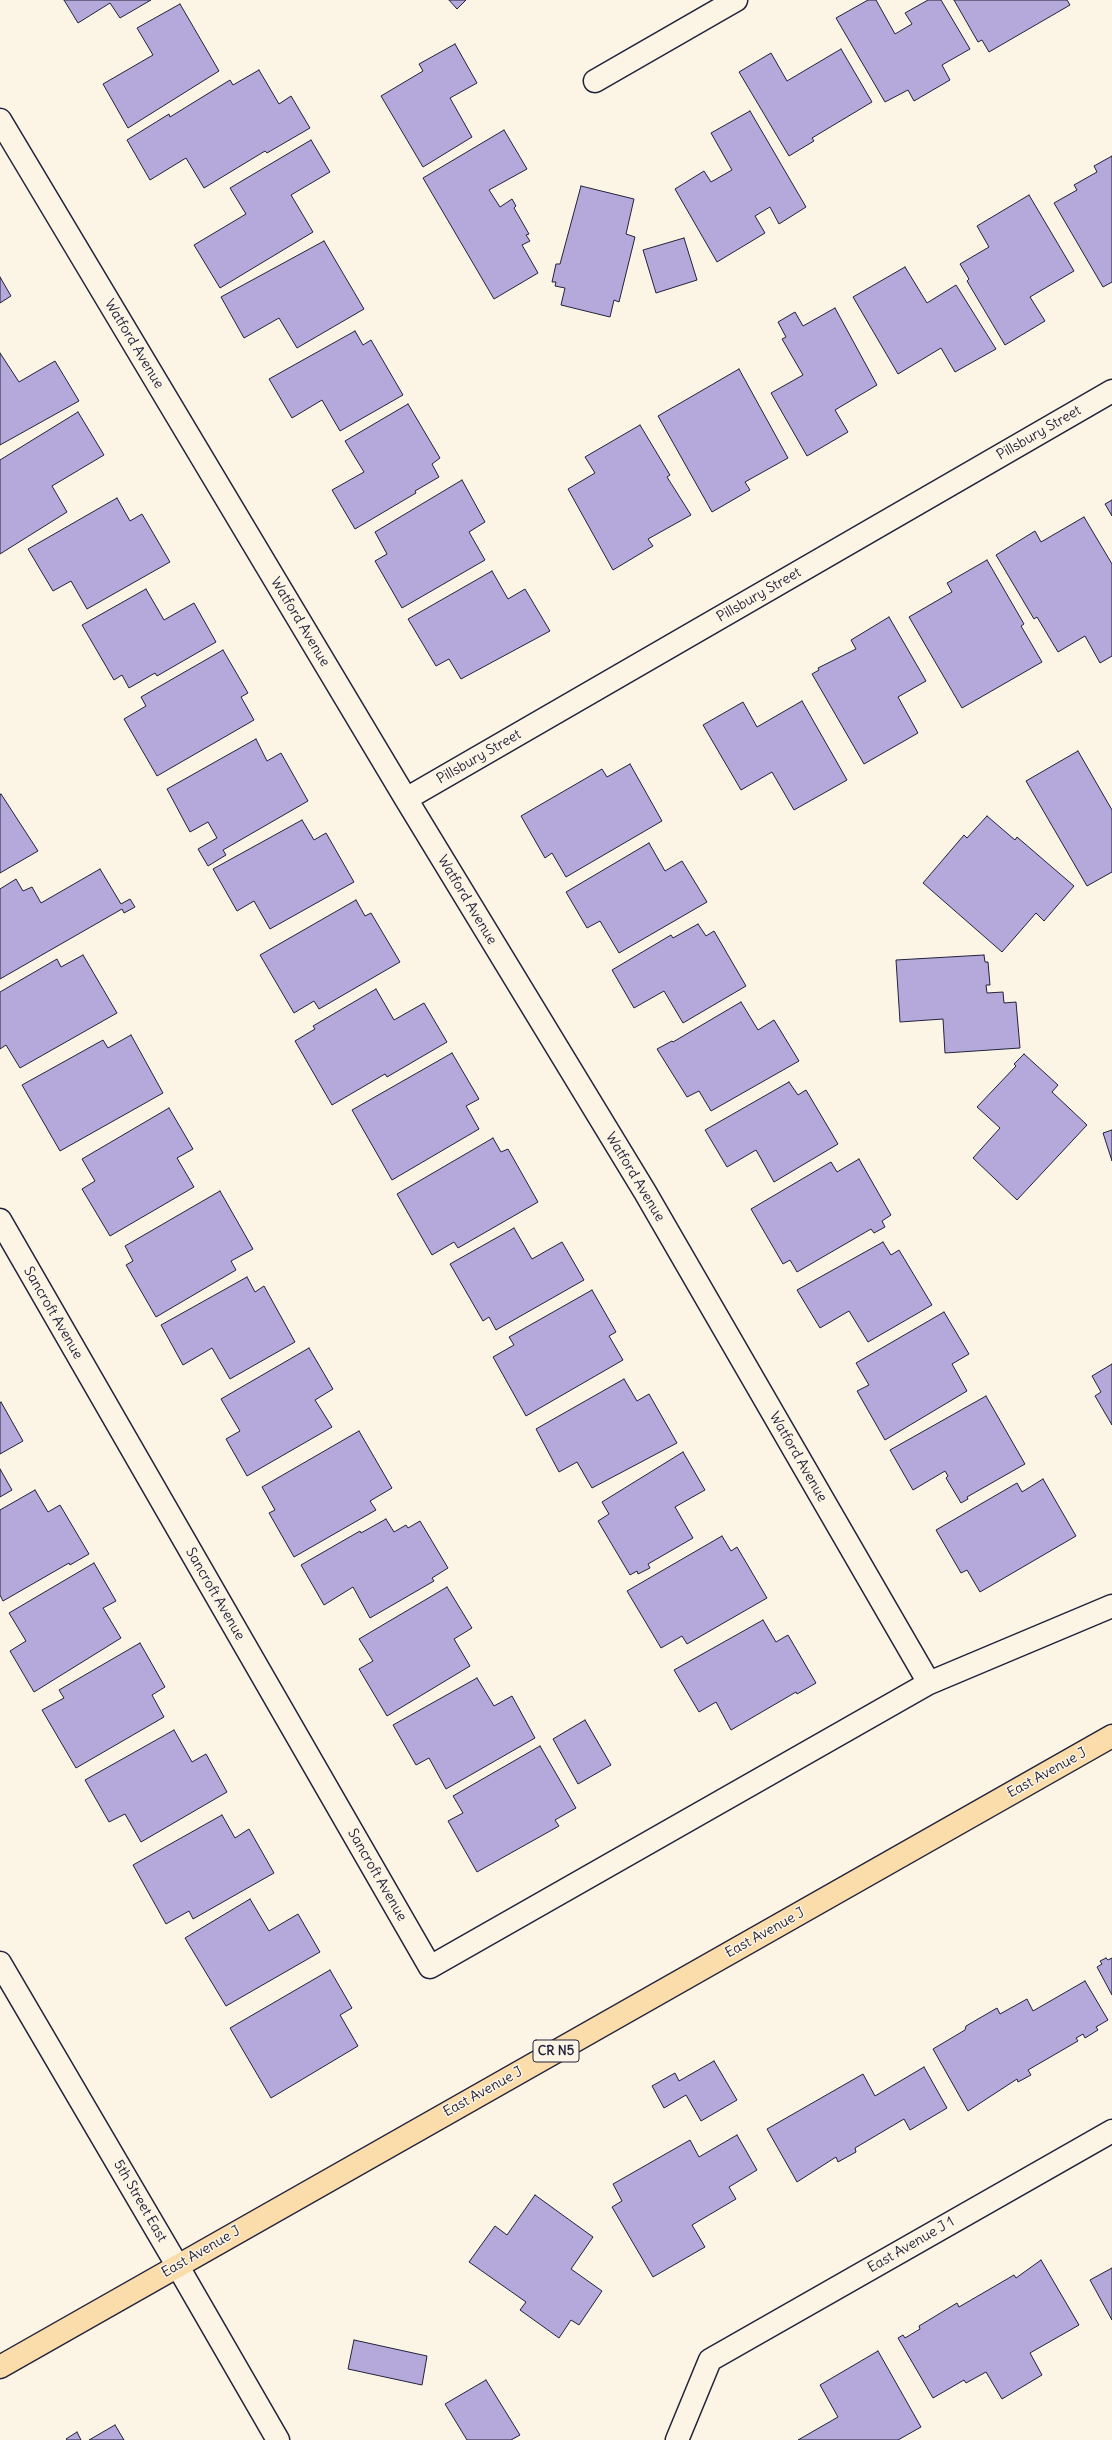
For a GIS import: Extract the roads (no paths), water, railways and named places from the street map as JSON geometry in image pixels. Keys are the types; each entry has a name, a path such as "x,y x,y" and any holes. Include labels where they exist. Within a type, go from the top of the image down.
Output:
{"main road":[{"name":"East Avenue J","path":"0,2366 1112,1736"}],"street":[{"path":"595,81 736,0"},
{"name":"Watford Avenue","path":"0,120 406,799 645,1192 929,1683"},
{"name":"Pillsbury Street","path":"406,799 1112,391"},
{"name":"Sancroft Avenue","path":"0,1220 430,1967 929,1683"},
{"path":"929,1683 1112,1606"},
{"name":"5th Street East","path":"0,1963 278,2440"},
{"name":"East Avenue J 1","path":"677,2440 710,2360 1112,2131"}]}
